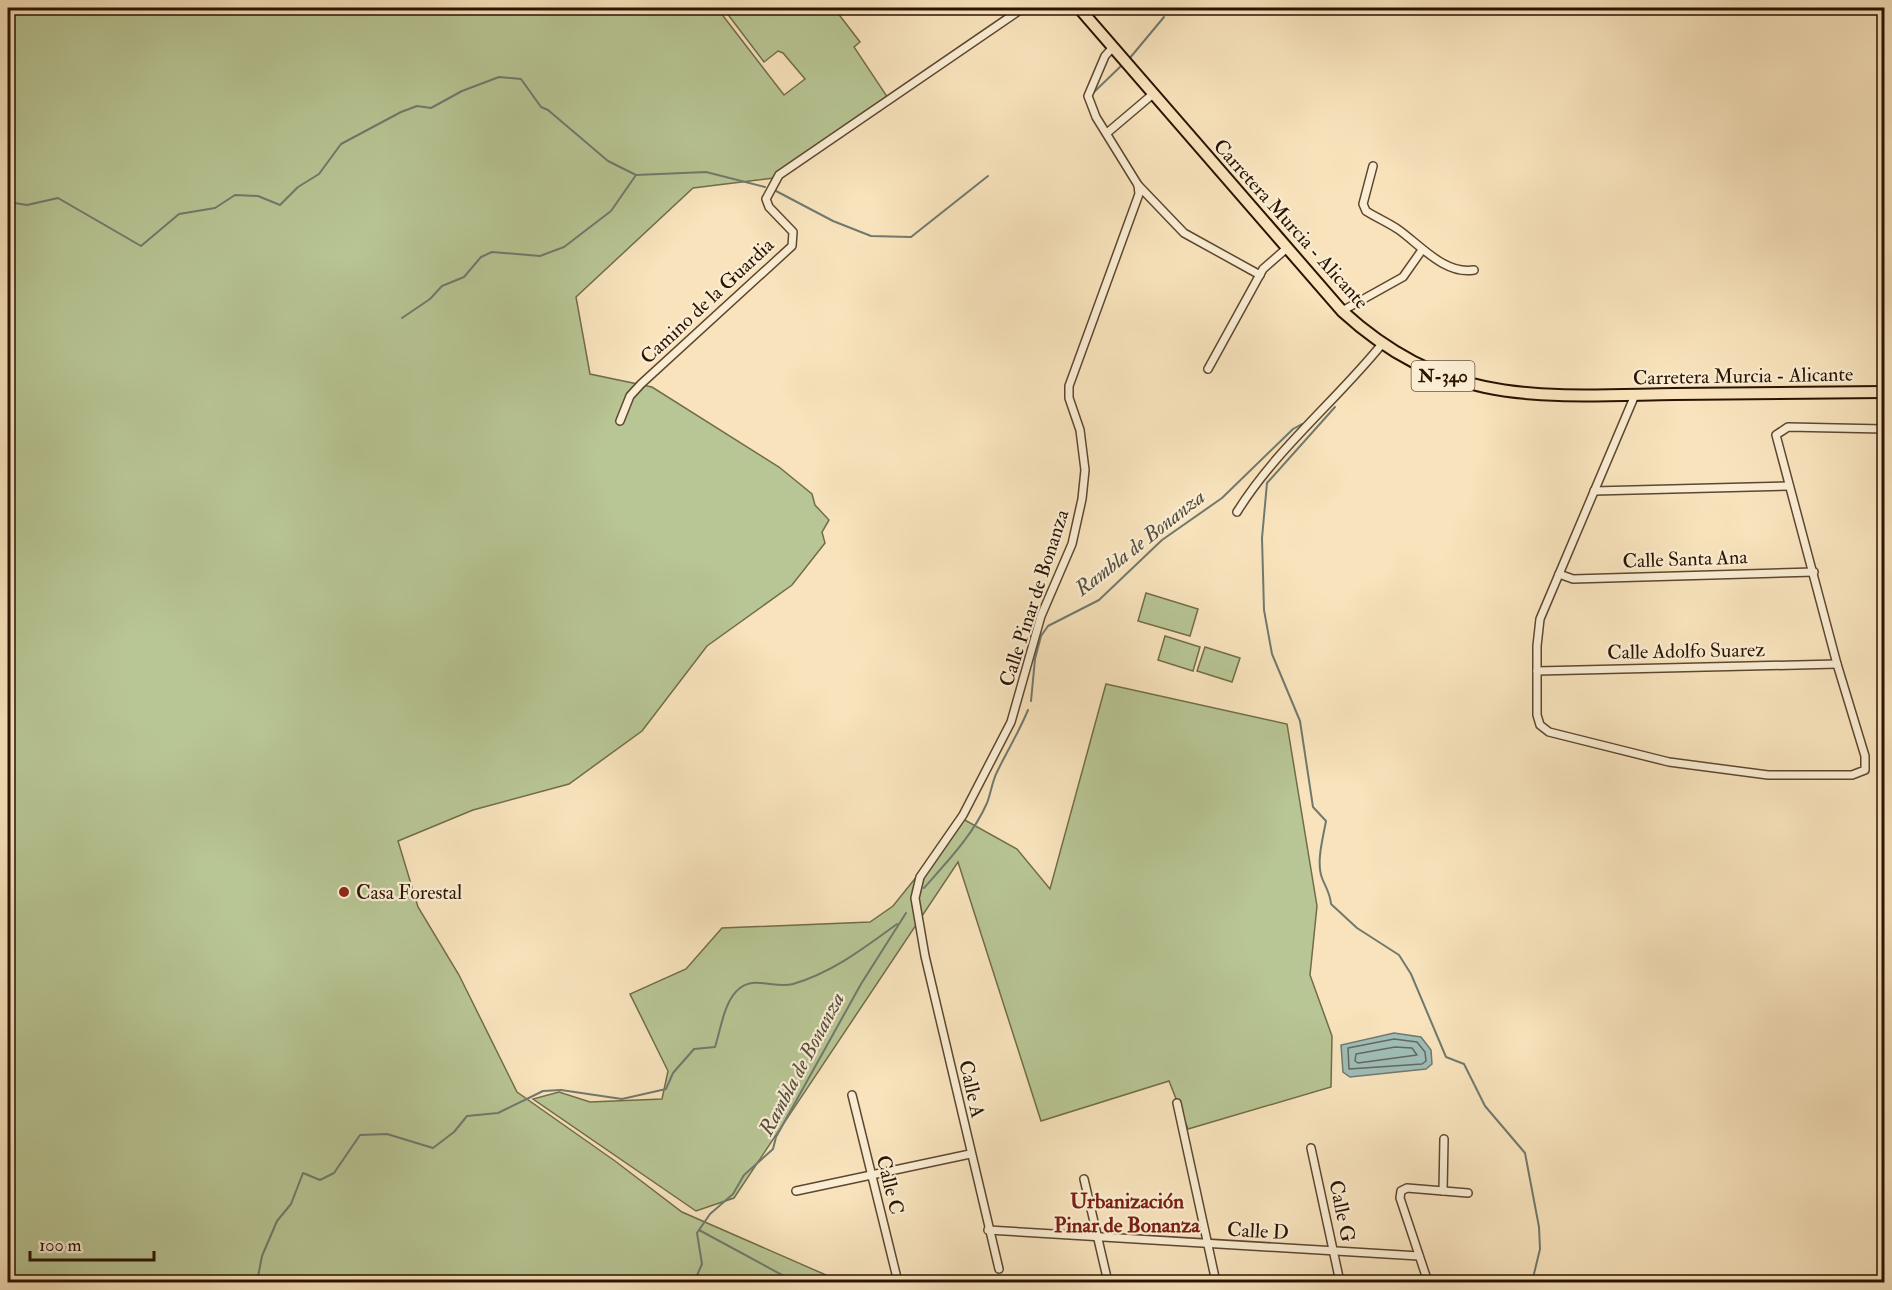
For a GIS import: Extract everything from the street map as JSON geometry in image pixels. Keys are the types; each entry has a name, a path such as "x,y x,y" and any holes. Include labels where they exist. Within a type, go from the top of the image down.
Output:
{"highway":[{"name":"Carretera Murcia - Alicante","path":"1079,8 1342,311 1382,344 1433,372 1483,388 1527,394 1884,392"}],"street":[{"name":"Camino de la Guardia","path":"620,421 630,396 792,246 793,232 769,207 766,200 779,175 1023,8"},
{"path":"1116,51 1105,56 1088,96 1090,106 1138,185 1184,233 1260,275"},
{"path":"1107,133 1153,94"},
{"path":"1372,166 1364,208 1409,237 1422,250 1452,267 1474,270"},
{"name":"Calle Pinar de Bonanza","path":"917,915 915,898 920,877 963,815 1011,722 1041,616 1072,544 1082,499 1085,470 1080,430 1069,398 1069,386 1137,204 1138,185"},
{"path":"1208,369 1260,275 1287,248"},
{"path":"1342,311 1403,277 1422,250"},
{"path":"1237,512 1257,480 1358,374 1382,344"},
{"path":"1635,395 1540,618 1536,715 1540,725 1549,732 1669,762 1768,775 1852,775 1865,770 1865,756 1837,664 1776,435 1788,427 1884,429"},
{"path":"1594,491 1789,486"},
{"name":"Calle Santa Ana","path":"1559,574 1573,579 1814,572"},
{"name":"Calle Adolfo Suarez","path":"1537,671 1837,664"},
{"name":"Calle A","path":"917,915 970,1154 999,1269"},
{"name":"Calle C","path":"852,1095 898,1282"},
{"path":"1177,1103 1216,1282"},
{"path":"1443,1191 1444,1138"},
{"name":"Calle G","path":"1311,1148 1341,1282"},
{"path":"796,1191 970,1154"},
{"path":"1084,1179 1108,1282"},
{"path":"1428,1282 1400,1198 1401,1191 1407,1188 1468,1193"},
{"name":"Calle D","path":"988,1230 1419,1256"}],"green space":[{"path":"8,8 717,8 784,95 805,79 783,53 778,51 764,62 723,8 834,8 860,42 854,47 890,101 774,178 693,188 576,297 590,374 652,387 779,467 812,494 815,505 829,520 822,532 825,543 792,585 707,646 642,731 569,784 473,810 398,841 418,907 459,975 517,1092 615,1161 682,1212 842,1282 8,1282"},
{"path":"1146,593 1198,609 1190,636 1138,621"},
{"path":"1165,636 1200,647 1193,671 1158,660"},
{"path":"1205,647 1240,658 1232,682 1197,671"},
{"path":"1106,684 1287,724 1317,906 1310,975 1332,1036 1331,1087 1188,1129 1169,1081 1041,1121 958,862 734,1198 696,1211 533,1099 559,1092 590,1102 662,1099 668,1071 630,994 686,969 722,928 870,922 893,906 963,819 1017,849 1050,889"}],"water":[{"path":"1394,1033 1421,1037 1431,1050 1432,1064 1426,1069 1350,1077 1343,1072 1341,1045"}],"waterway":[{"path":"1129,59 1164,17"},
{"path":"1092,94 1122,65"},
{"path":"8,202 27,205 58,198 141,246 179,214 215,208 235,195 258,196 280,205 298,187 319,174 341,144 401,112 417,106 431,108 462,91 499,77 521,79 541,107 548,110 608,161 636,175 706,172 765,187"},
{"path":"402,318 430,299 442,286 464,277 481,257 492,252 540,256 564,247 611,211 636,175"},
{"path":"776,191 833,221 871,236 911,237 988,176"},
{"path":"1335,407 1267,483 1262,538 1264,610 1272,654 1300,721 1313,807 1326,821 1320,872 1331,904 1357,928 1399,955 1411,974 1446,1057 1464,1064 1485,1106 1525,1153 1539,1227 1540,1249 1532,1282"},
{"name":"Rambla de Bonanza","path":"1031,701 1035,659 1041,636 1048,626 1099,600 1162,540 1222,498 1293,429 1302,424"},
{"name":"Rambla de Bonanza","path":"924,888 959,848 981,815 995,776 1028,710"},
{"name":"Rambla de Bonanza","path":"694,1282 702,1264 697,1233 710,1214 733,1194 744,1175 773,1149 776,1137 861,984 906,913"},
{"path":"257,1282 262,1256 277,1221 291,1204 303,1173 320,1180 334,1173 360,1135 387,1134 433,1148 454,1132 467,1116 498,1113 543,1091 561,1090 622,1099 666,1089 673,1073 694,1049 715,1047 727,1007 740,988 752,983 786,985 808,979 848,958 897,924"},
{"path":"699,1230 795,1282"}],"place":[{"name":"Casa Forestal","path":"344,892"}],"district":[{"name":"Urbanización Pinar de Bonanza","path":"1127,1213"}]}
